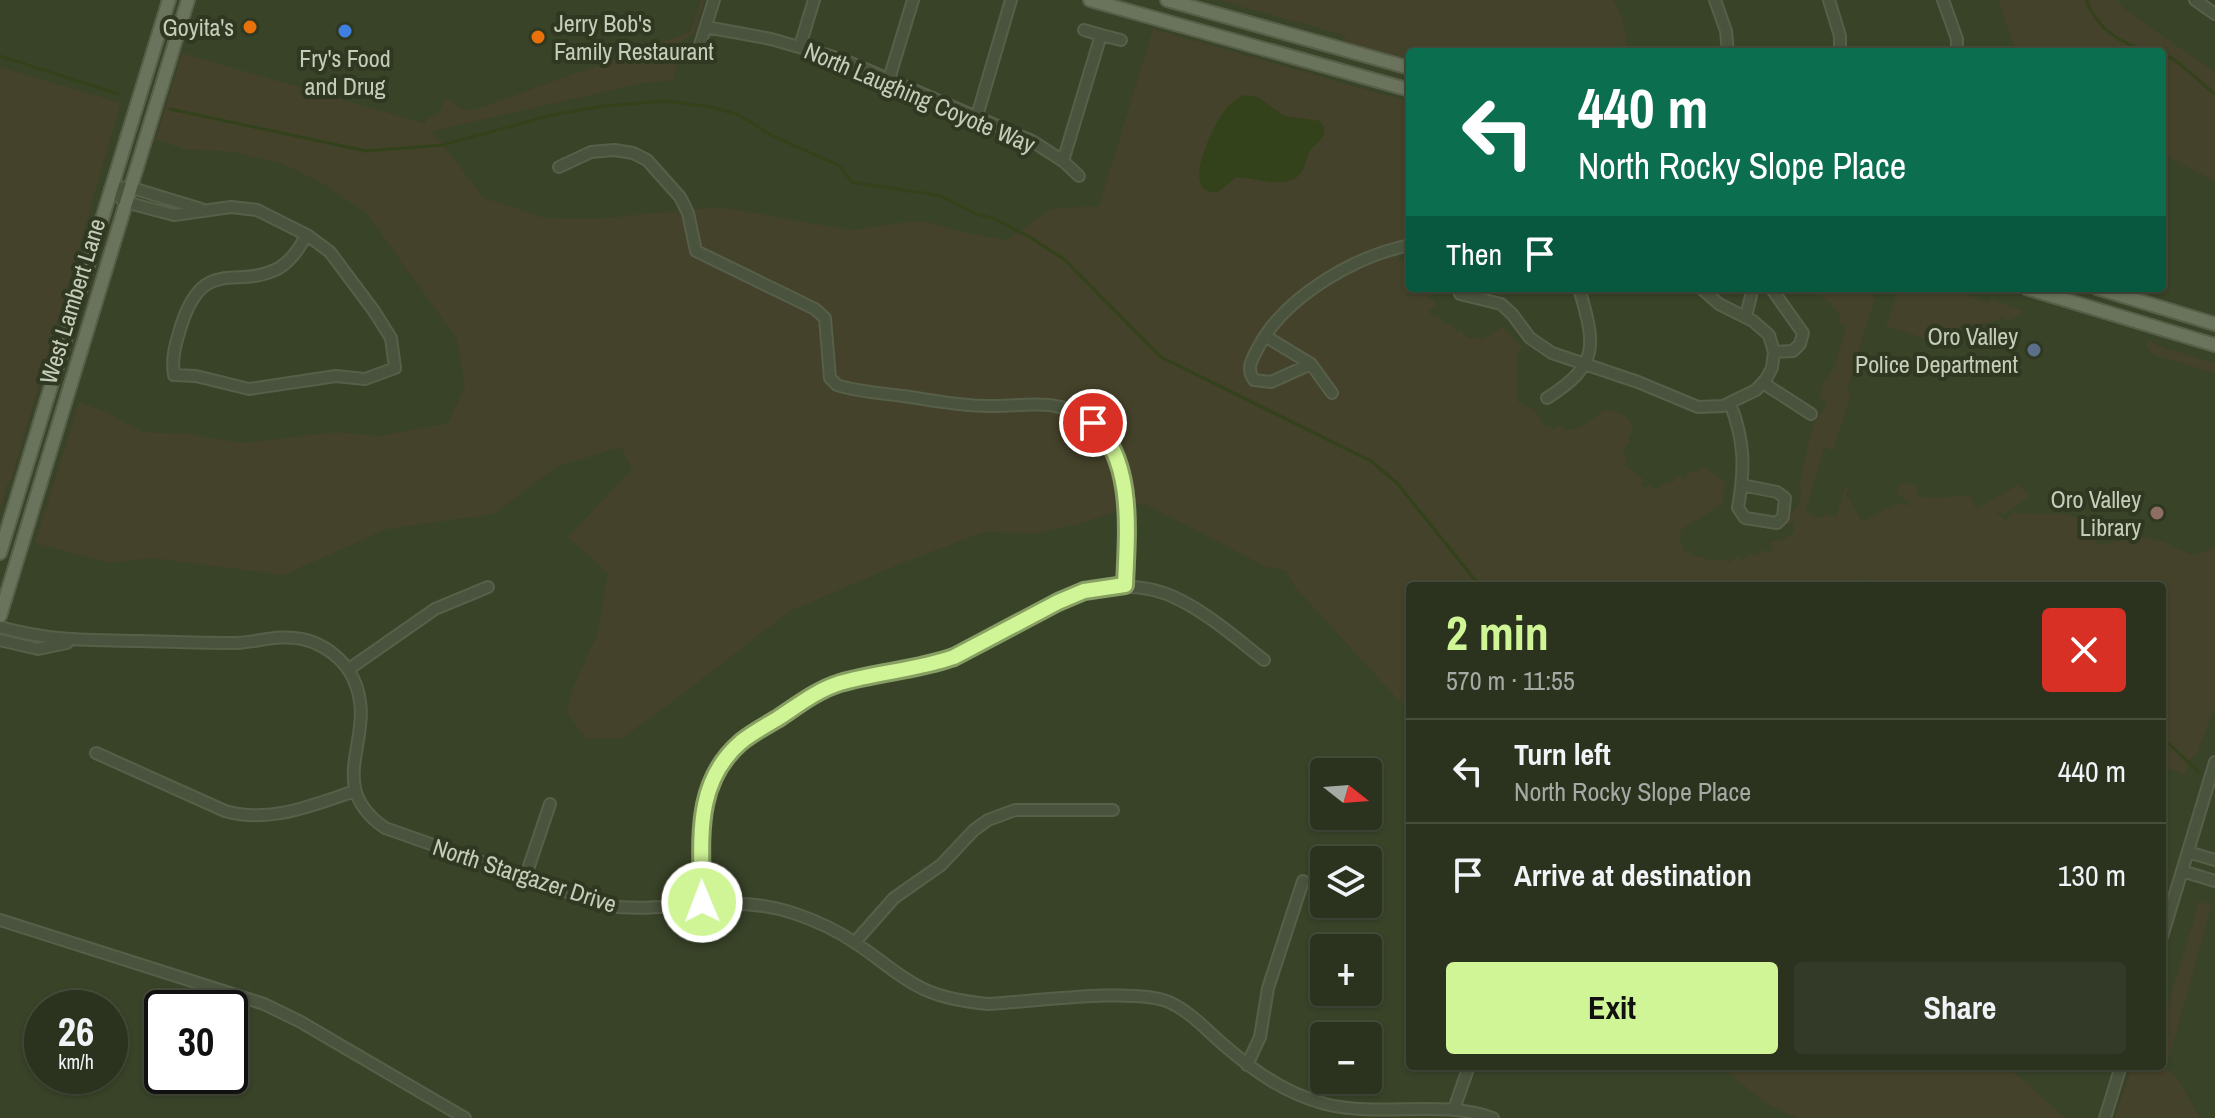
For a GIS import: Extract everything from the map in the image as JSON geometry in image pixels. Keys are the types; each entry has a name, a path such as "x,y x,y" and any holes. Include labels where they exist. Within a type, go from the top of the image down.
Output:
{"main road":[{"name":"West Lambert Lane","path":"0,553 169,0"},
{"name":"West Lambert Lane","path":"0,616 188,0"},
{"path":"1090,0 1406,89"},
{"path":"1167,0 1406,67"},
{"path":"1189,28 1195,8"},
{"path":"2039,292 2215,345"},
{"path":"2110,292 2215,324"}],"street":[{"path":"698,51 714,0"},
{"path":"800,46 814,0"},
{"path":"889,79 913,0"},
{"path":"977,116 1011,0"},
{"path":"1715,0 1726,31 1728,48"},
{"path":"1829,0 1840,36 1840,48"},
{"path":"1943,0 1953,26 1956,48"},
{"path":"2195,0 2215,14"},
{"name":"North Laughing Coyote Way","path":"706,27 800,46 844,60 1032,141 1063,161 1079,176"},
{"path":"1084,30 1121,40"},
{"path":"1063,161 1101,35"},
{"path":"559,167 591,152 614,150 633,153 647,160 680,197 688,213 696,251 815,309 825,318 830,378 837,385 969,405 1054,406 1065,408 1093,423 1103,432 1117,457 1127,521 1125,585"},
{"path":"110,189 129,187 203,209"},
{"path":"110,189 125,202 174,215 231,207 257,210 307,235 330,252 374,311 391,338 395,368 365,379 336,376 249,389 196,376 174,375 173,351 184,316 199,292 213,281 264,273 279,267 294,256 307,235"},
{"path":"1311,364 1271,382 1254,380 1249,372 1265,336 1290,306 1310,289 1376,255 1406,246"},
{"path":"1547,398 1580,374 1589,354 1591,335 1580,292"},
{"path":"1460,294 1501,304 1530,338 1552,353 1638,382 1698,407 1730,403 1756,390 1772,368 1774,352 1769,335 1746,316 1719,304 1706,292"},
{"path":"1746,316 1750,292"},
{"path":"1774,292 1803,333 1800,344 1793,351 1774,352"},
{"path":"1265,336 1311,364 1332,393"},
{"path":"1763,383 1811,414"},
{"path":"1730,403 1741,432 1743,455 1738,508 1745,518 1777,523 1783,517 1785,498 1777,492 1742,485"},
{"path":"702,902 701,824 706,794 727,756 742,741 810,697 839,683 932,665 954,657 1084,591 1125,585 1179,600 1264,660"},
{"path":"349,669 435,609 488,587"},
{"path":"0,627 40,638 81,640 239,643 294,637 317,643 349,669 362,705 363,723 353,762 355,791 277,815 260,818 225,811 96,753"},
{"path":"0,640 38,649 81,640"},
{"path":"2166,919 2215,762"},
{"name":"North Stargazer Drive","path":"355,791 364,809 385,828 607,906 649,908 702,902 774,907 815,921 855,942 928,991 967,1002 988,1004 1154,997 1181,1009 1247,1065 1288,1092 1325,1104 1363,1111 1454,1109 1493,1118"},
{"path":"525,878 550,804"},
{"path":"855,942 894,898 941,865 974,830 1001,813 1030,809 1113,810"},
{"path":"2188,852 2215,860"},
{"path":"2182,871 2215,881"},
{"path":"1247,1065 1260,1037 1268,988 1303,881"},
{"path":"0,920 264,1004 299,1021 465,1118"},
{"path":"1454,1109 1468,1070"},
{"path":"2105,1118 2120,1070"}],"shaded area":[{"path":"701,0 705,0 694,34 682,40 673,80 643,83 432,131 484,198 545,218 593,219 719,207 853,230 912,221 929,222 1007,240 1050,209 1099,206 1153,29 1406,101 1406,242 1398,254 1400,260 1406,260 1406,292 1432,292 1430,298 1437,305 1429,311 1434,318 1439,315 1445,325 1450,322 1457,332 1461,329 1468,338 1479,337 1482,340 1502,327 1522,347 1518,354 1517,401 1536,411 1545,427 1549,425 1552,429 1562,425 1564,429 1576,429 1605,410 1627,418 1633,431 1623,450 1627,459 1624,464 1644,480 1640,484 1644,489 1648,485 1658,489 1667,481 1671,484 1679,475 1683,479 1691,470 1695,473 1703,466 1725,482 1723,503 1682,529 1679,536 1684,552 1689,550 1690,554 1715,561 1726,559 1728,563 1738,556 1741,560 1765,549 1768,554 1774,549 1769,542 1780,541 1794,533 1793,522 1788,525 1786,521 1800,500 1800,482 1810,439 1815,422 1827,403 1819,397 1824,382 1835,366 1846,328 1838,321 1841,317 1829,302 1816,292 1872,292 1874,301 1848,390 1850,400 1833,450 1824,448 1806,510 1813,516 1823,517 1825,514 1836,517 1846,484 1850,490 1846,493 1862,522 1897,503 1909,506 1910,501 1896,494 1903,482 1918,487 1918,496 1969,495 1976,509 2018,485 2029,493 2027,499 2004,514 1998,511 1997,514 2006,520 2016,510 2019,514 2065,514 2085,520 2082,530 2098,534 2097,545 2144,537 2192,555 2215,548 2215,707 2196,756 2191,759 2185,775 2166,768 2166,582 1406,582 1406,709 1295,587 1286,571 1264,566 1143,503 1079,524 1038,533 984,532 790,611 620,739 586,738 566,712 573,688 597,635 608,573 568,537 632,469 621,447 556,467 494,514 387,529 284,575 152,558 110,563 35,543 79,402 102,410 143,432 190,434 243,443 336,432 379,436 448,423 465,386 457,339 367,214 324,184 281,163 232,152 183,149 156,139 182,53 426,124 426,120 440,112 446,98 463,110 479,108 690,32"},
{"path":"1218,0 1613,0 1624,25 1627,48 1406,48 1406,59 1346,42 1344,35"},
{"path":"1998,0 2118,0 2124,9 2215,72 2215,181 2166,156 2166,48 2015,48"},
{"path":"0,67 121,103 0,510"},
{"path":"1244,95 1258,97 1284,116 1320,121 1324,135 1310,150 1302,172 1292,179 1277,182 1236,177 1218,192 1206,190 1199,172 1207,144 1224,111"},
{"path":"1897,292 1958,292 1989,303 1991,299 2023,311 2021,316 2006,322 2003,317 1988,324 1964,324 1932,341 1886,326"},
{"path":"2147,340 2215,363 2215,373 2153,355 2147,347"},
{"path":"2199,902 2212,904 2166,1069 2166,1011"},
{"path":"2166,1069 2177,1077 2200,1118 2115,1118 2131,1070"},
{"path":"1725,1070 2012,1070 2065,1118 1798,1118 1767,1104"}],"waterway":[{"path":"2086,0 2097,20 2111,34 2140,48"},
{"path":"0,56 118,94"},
{"path":"2166,56 2215,94"},
{"path":"170,109 366,151 443,145 552,115 603,106 666,101 711,107 739,115 773,136 840,166 852,182 941,196 1028,236 1064,259 1161,357 1371,461 1397,483 1477,582"},
{"path":"2166,741 2200,773"}],"place":[{"name":"Goyita's","path":"250,27"},
{"name":"Fry's Food and Drug","path":"345,31"},
{"name":"Jerry Bob's Family Restaurant","path":"538,37"},
{"name":"Oro Valley Police Department","path":"2034,350"},
{"name":"Oro Valley Library","path":"2157,513"}],"route":[{"path":"702,902 702,809 710,782 727,756 742,741 810,697 839,683 932,665 954,657 1084,591 1125,585 1127,521 1117,457 1103,432 1093,423"}]}
